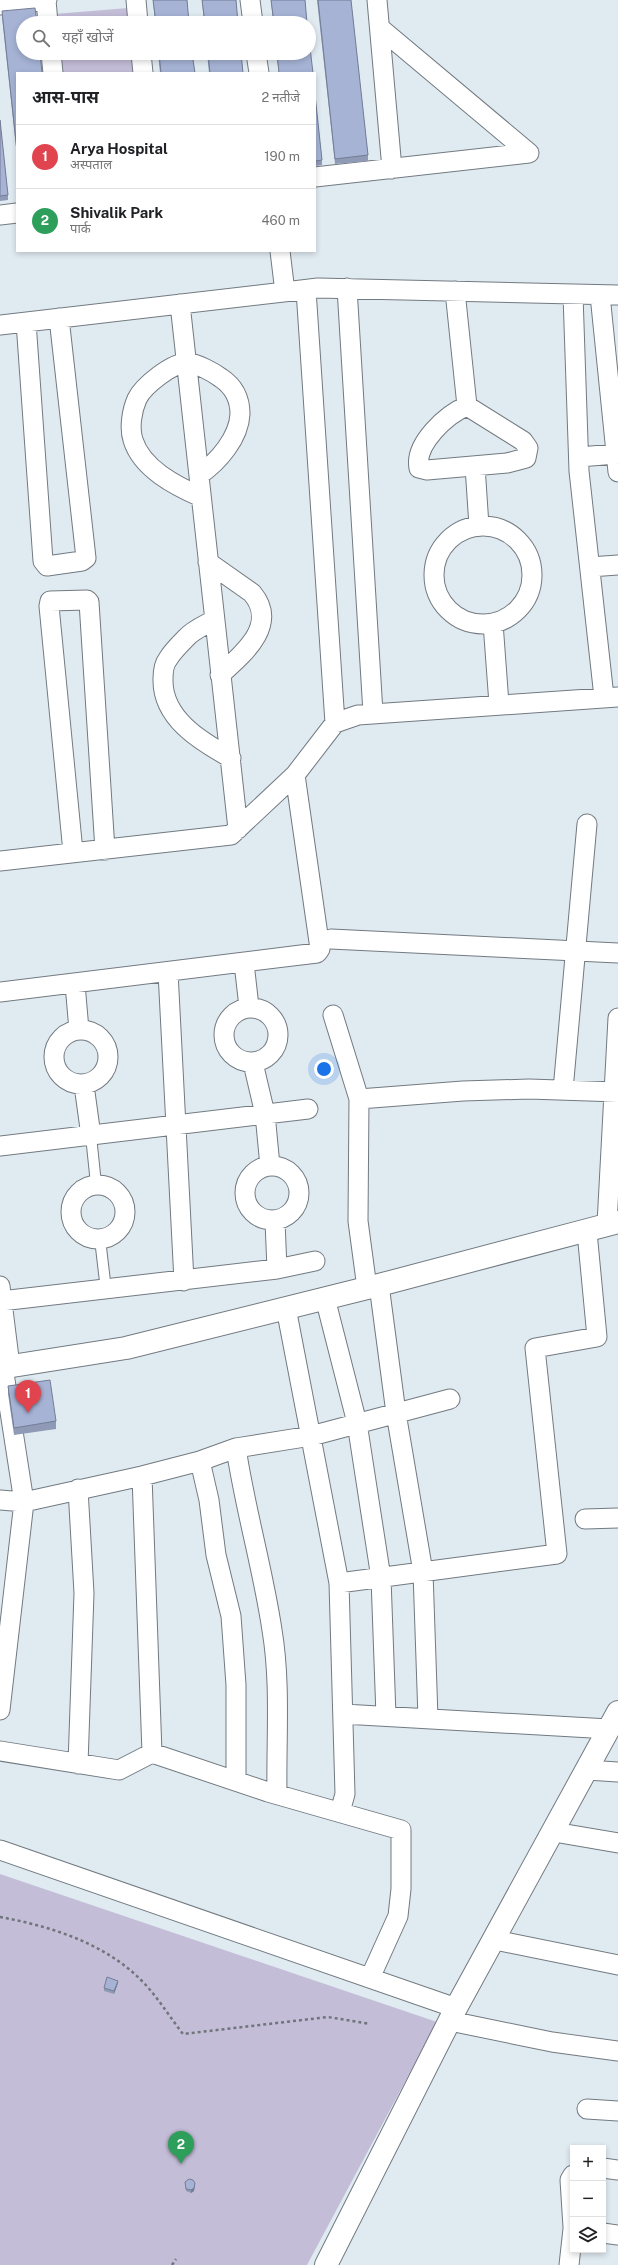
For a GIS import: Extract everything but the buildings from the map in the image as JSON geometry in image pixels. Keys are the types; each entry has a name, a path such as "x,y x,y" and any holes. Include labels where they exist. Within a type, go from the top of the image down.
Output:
{"street":[{"path":"0,5 46,0 47,16"},
{"path":"136,0 137,16"},
{"path":"250,0 252,16"},
{"path":"377,0 392,169"},
{"path":"316,177 529,153 380,28"},
{"path":"52,60 53,72"},
{"path":"142,60 143,72"},
{"path":"257,60 259,72"},
{"path":"0,215 16,213"},
{"path":"280,252 285,292"},
{"path":"0,325 318,288 609,295 617,463 579,457"},
{"path":"347,288 373,713"},
{"path":"306,290 335,723"},
{"path":"455,291 467,406"},
{"path":"0,861 231,835 295,775 335,723 358,715 611,697 590,567 579,457 573,295"},
{"path":"180,304 238,829"},
{"path":"26,322 43,561 47,566 82,561 86,558 59,318"},
{"path":"199,475 209,468 231,440 239,421 240,411 236,393 225,380 218,375 187,363 175,365 163,373 138,397 134,408 132,430 133,441 153,469 167,480 201,497"},
{"path":"467,406 511,433 528,448 526,458 519,461 475,466 427,470 419,468 418,460 420,452 429,438 455,411 467,406"},
{"path":"475,466 479,526"},
{"path":"479,526 496,527 511,534 522,545 530,560 532,576 530,587 521,606 508,617 493,623 477,623 462,619 449,610 440,597 435,582 435,566 450,539 464,530 479,526"},
{"path":"208,562 252,593 257,599 263,616 262,625 255,639 220,675"},
{"path":"590,567 618,565"},
{"path":"73,852 49,606 50,601 88,600 89,602 105,850"},
{"path":"214,620 186,637 168,659 163,674 162,690 168,707 182,724 214,748 231,758"},
{"path":"493,623 499,704"},
{"path":"0,992 311,954 320,949 295,775"},
{"path":"564,1090 577,951 586,824"},
{"path":"330,939 618,953"},
{"path":"244,963 249,1007"},
{"path":"168,972 184,1281"},
{"path":"75,984 79,1030"},
{"path":"249,1007 259,1008 267,1012 274,1019 278,1028 279,1037 273,1051 263,1060 253,1063 237,1059 230,1053 224,1037 228,1021 233,1014 249,1007"},
{"path":"333,1015 359,1099 358,1221 373,1287 423,1572 428,1718"},
{"path":"339,1583 557,1554 535,1348 597,1337 615,1092 618,1018"},
{"path":"79,1030 89,1031 98,1035 104,1042 109,1055 106,1069 101,1077 93,1083 84,1085 75,1084 64,1078 56,1068 54,1060 58,1043 71,1032 79,1030"},
{"path":"253,1063 265,1114 270,1166"},
{"path":"84,1085 91,1136"},
{"path":"359,1099 463,1091 564,1090 615,1092"},
{"path":"0,1146 308,1109"},
{"path":"270,1166 280,1167 288,1171 295,1178 299,1186 300,1196 292,1213 275,1221 258,1217 251,1212 245,1196 245,1187 254,1172 270,1166"},
{"path":"96,1184 104,1185 119,1194 126,1210 125,1218 116,1233 100,1240 91,1239 82,1235 75,1228 71,1219 70,1210 73,1200 78,1192 86,1187 96,1184"},
{"path":"275,1221 277,1269"},
{"path":"4,1367 126,1348 373,1287 604,1226"},
{"path":"0,1710 24,1502 4,1367 1,1294 106,1290 277,1269 315,1261"},
{"path":"325,1298 357,1424 381,1578 386,1716"},
{"path":"286,1308 339,1583 345,1794 340,1812"},
{"path":"0,1500 24,1502 142,1476 200,1461 236,1448 311,1436 450,1399"},
{"path":"236,1448 241,1483 272,1630 278,1678 278,1794"},
{"path":"200,1461 209,1500 216,1555 231,1616 236,1685 236,1781"},
{"path":"142,1476 152,1754"},
{"path":"78,1489 84,1592 78,1764"},
{"path":"585,1519 618,1518"},
{"path":"326,2265 453,2014 614,1722 428,1718 343,1714"},
{"path":"0,1752 120,1770 152,1754 278,1794 402,1830 401,1889 398,1916 370,1978"},
{"path":"587,1770 618,1772"},
{"path":"554,1832 618,1843"},
{"path":"0,1850 370,1978 453,2014 552,2042 618,2051"},
{"path":"495,1940 618,1965"},
{"path":"587,2109 618,2111"},
{"path":"606,2168 618,2170"},
{"path":"570,2181 572,2217"},
{"path":"606,2233 618,2235"},
{"path":"568,2265 570,2250"}],"lane":[{"path":"91,1136 96,1184"},
{"path":"100,1240 106,1290"}],"path":[{"path":"0,1917 25,1922 60,1933 92,1946 121,1963 142,1981 183,2034 328,2017 370,2024"},
{"path":"172,2265 176,2259"}],"shaded area":[{"path":"128,8 129,16 55,16 55,14"},
{"path":"59,60 132,60 133,72 60,72"},
{"path":"0,1874 437,2022 307,2265 0,2265"}],"place":[{"name":"Arya Hospital","path":"28,1413"},
{"name":"Shivalik Park","path":"181,2164"}]}
